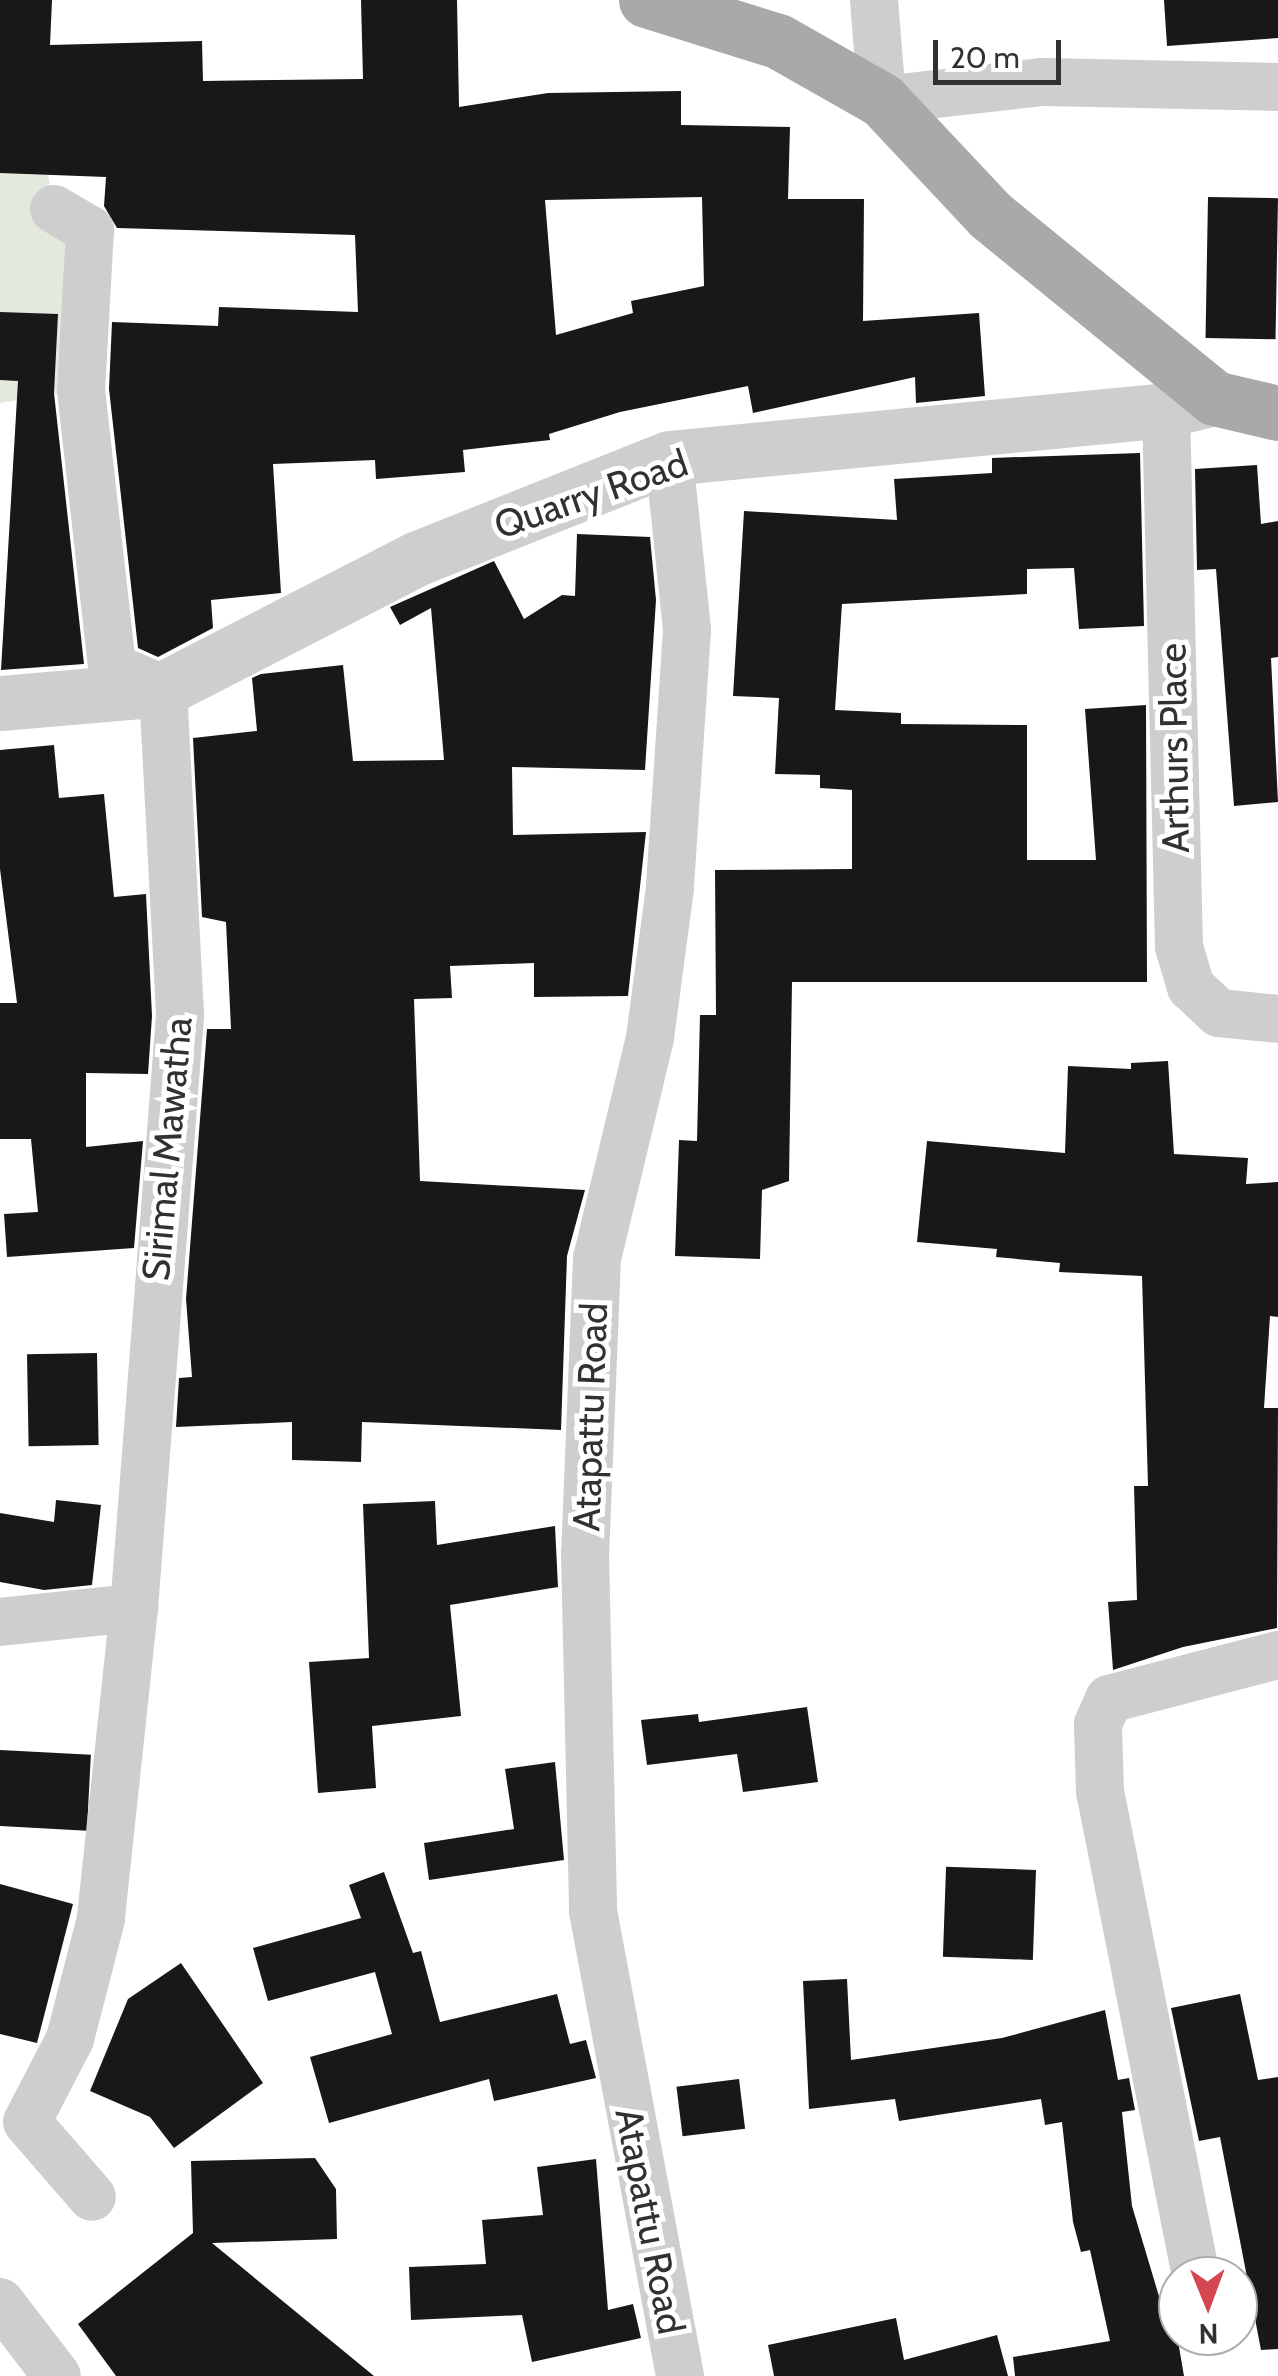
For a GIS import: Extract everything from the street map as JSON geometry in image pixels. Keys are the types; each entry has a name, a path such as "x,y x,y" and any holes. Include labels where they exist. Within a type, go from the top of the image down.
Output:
{"main road":[{"path":"646,0 778,42 882,100 990,215 1190,404 1278,413"}],"street":[{"path":"874,0 882,100 1044,82 1278,87"},
{"path":"54,209 90,230 81,390 112,668 163,689"},
{"name":"Quarry Road","path":"0,703 163,689 418,558 669,458 1190,404"},
{"name":"Arthurs Place","path":"1190,404 1178,947 1191,987 1219,1012 1278,1019"},
{"name":"Atapattu Road","path":"669,458 687,630 670,888 650,1038 597,1258 585,1554 592,1911 680,2376"},
{"name":"Sirimal Mawatha","path":"92,2197 14,2116 70,2039 102,1919 134,1608 180,1016 163,689"},
{"path":"0,1622 134,1608"},
{"path":"1192,2256 1100,1792 1098,1724 1109,1698 1278,1654"},
{"path":"0,2302 57,2376"}],"shaded area":[{"path":"0,145 45,157 54,209 90,230 81,390 0,403"}],"building":[{"path":"0,0 52,0 50,45 202,41 203,81 363,79 361,0 457,0 459,107 548,93 681,91 681,125 790,127 788,199 864,199 863,321 979,313 985,396 916,403 915,377 753,413 748,386 620,412 549,434 550,440 463,450 465,472 376,479 375,460 273,464 281,593 211,600 213,628 158,657 138,648 109,389 112,322 218,326 219,307 358,312 355,235 117,228 104,206 106,177 0,173","holes":["702,197 704,286 631,301 633,313 556,335 545,200"]},
{"path":"1164,0 1278,0 1278,38 1167,46"},
{"path":"1208,197 1278,198 1276,339 1206,338"},
{"path":"0,312 58,314 54,393 84,664 1,670 18,381 0,380"},
{"path":"1140,453 1144,626 1079,629 1074,568 1027,569 1027,594 842,604 835,710 901,713 901,724 1027,725 1027,860 1096,860 1085,709 1146,705 1147,982 792,982 789,1181 762,1190 760,1259 675,1256 679,1140 697,1141 700,1015 716,1015 715,870 852,869 852,790 820,788 820,775 775,774 779,698 733,696 744,511 897,520 894,479 992,473 992,458"},
{"path":"1257,465 1261,524 1278,521 1278,657 1271,658 1278,802 1234,806 1216,569 1197,570 1195,469"},
{"path":"577,534 650,537 656,600 645,770 512,767 513,835 646,832 628,996 534,997 534,963 450,966 452,998 414,999 420,1181 585,1190 567,1256 561,1430 362,1422 361,1462 292,1460 292,1422 176,1427 179,1378 192,1377 186,1299 207,1029 231,1029 226,922 202,917 193,738 257,731 252,678 343,665 353,761 444,760 431,608 400,625 390,607 494,561 524,619 562,595 575,596"},
{"path":"54,745 59,798 104,794 114,897 146,894 152,1016 148,1074 86,1073 86,1147 143,1141 134,1248 7,1257 4,1214 38,1212 31,1139 0,1139 0,1003 17,1003 0,869 0,750"},
{"path":"1168,1061 1174,1154 1248,1158 1246,1184 1278,1182 1278,1317 1270,1316 1264,1408 1278,1408 1277,1628 1183,1647 1113,1670 1108,1602 1137,1600 1134,1486 1148,1486 1142,1276 1059,1272 1060,1263 996,1257 997,1249 917,1242 927,1141 1065,1153 1068,1066 1131,1069 1131,1063"},
{"path":"97,1353 99,1445 29,1446 27,1354"},
{"path":"56,1500 101,1505 92,1585 44,1590 0,1582 0,1513 54,1522"},
{"path":"435,1501 437,1545 555,1526 558,1587 450,1605 461,1716 372,1726 376,1788 318,1793 309,1662 369,1658 363,1504"},
{"path":"807,1707 818,1782 743,1792 737,1754 647,1765 641,1720 698,1714 699,1722"},
{"path":"0,1750 91,1755 87,1831 0,1826"},
{"path":"555,1762 564,1860 429,1880 424,1843 514,1829 505,1769"},
{"path":"946,1867 1036,1870 1033,1960 943,1957"},
{"path":"384,1872 413,1953 421,1951 440,2022 557,1994 570,2044 586,2040 596,2078 494,2101 489,2079 329,2123 310,2057 392,2034 375,1972 268,2001 253,1948 361,1918 349,1885"},
{"path":"0,1884 73,1904 37,2043 0,2034"},
{"path":"181,1963 263,2083 174,2148 150,2117 90,2091 128,1999"},
{"path":"847,1979 851,2060 1002,2038 1105,2010 1118,2080 1129,2078 1135,2110 1122,2112 1132,2206 1158,2293 1158,2356 1181,2356 1184,2376 1015,2376 1013,2357 1110,2341 1090,2250 1081,2252 1073,2222 1062,2122 1045,2125 1041,2099 899,2121 895,2099 809,2109 803,1981"},
{"path":"1240,1994 1258,2080 1278,2077 1278,2349 1261,2350 1258,2256 1243,2256 1220,2137 1199,2141 1171,2008"},
{"path":"739,2079 745,2129 683,2136 676,2087"},
{"path":"315,2158 336,2189 337,2239 212,2243 374,2376 116,2376 78,2324 193,2233 191,2161"},
{"path":"596,2159 608,2310 633,2304 641,2338 532,2362 522,2315 411,2320 409,2267 486,2264 482,2220 543,2215 537,2167"},
{"path":"896,2318 904,2360 997,2335 1008,2376 774,2376 768,2345"}]}
